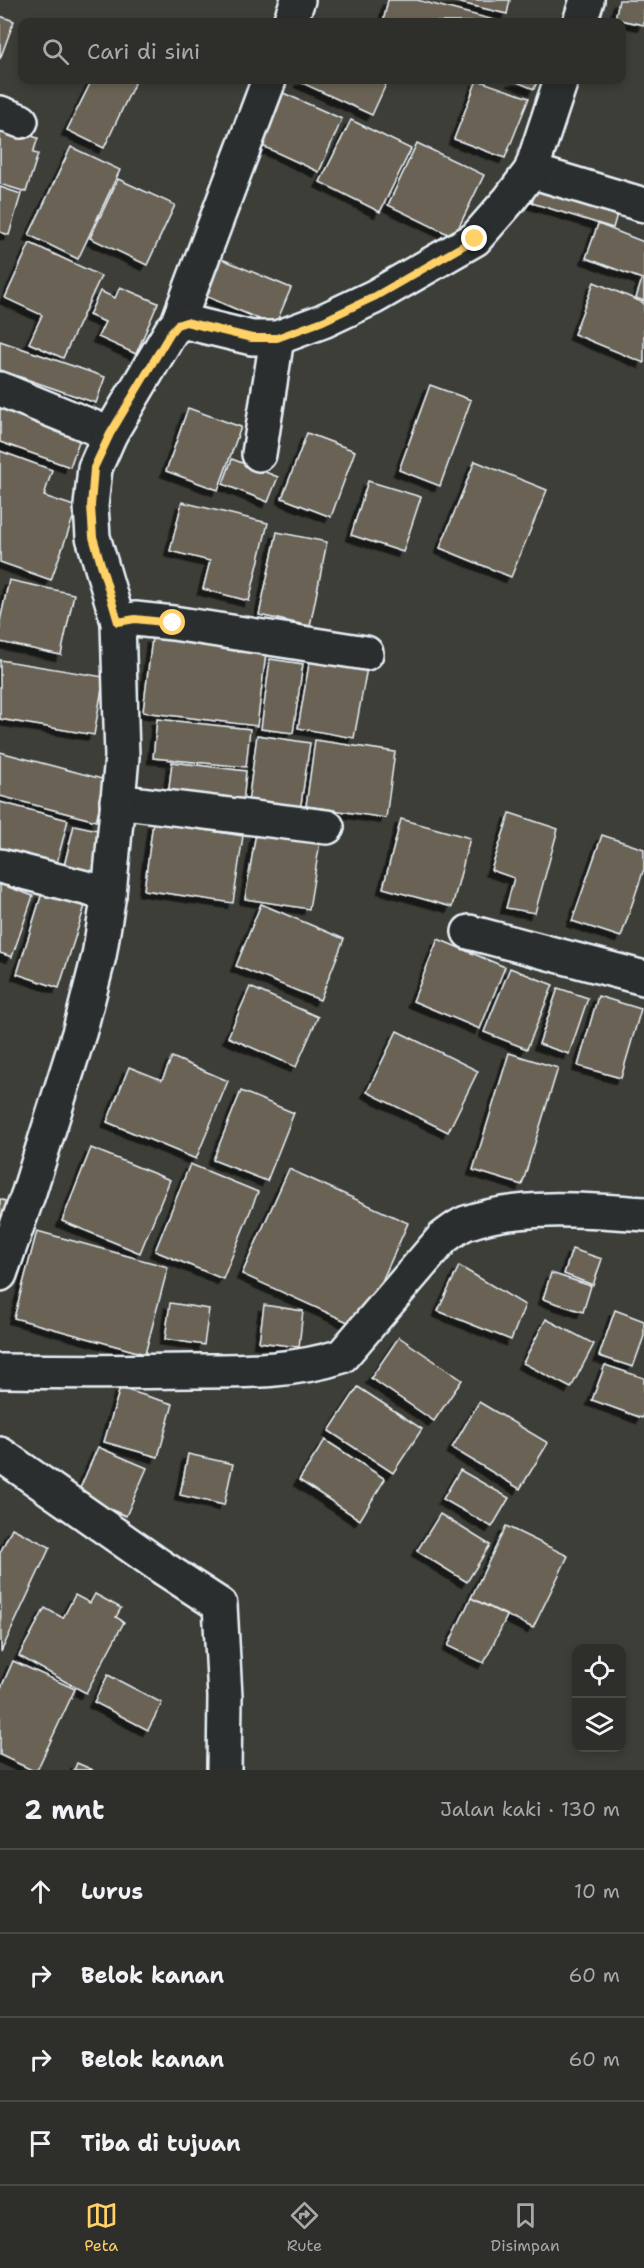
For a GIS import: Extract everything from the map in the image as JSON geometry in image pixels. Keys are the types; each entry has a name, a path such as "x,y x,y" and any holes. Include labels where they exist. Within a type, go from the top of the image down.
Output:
{"street":[{"path":"291,18 298,0"},
{"path":"581,18 587,0"},
{"path":"0,1274 29,1192 80,1030 99,956 110,894 122,757 118,622 93,537 91,506 94,468 110,434 177,325 267,84"},
{"path":"177,325 186,322 252,338 277,338 323,321 374,297 475,239 531,171 560,84"},
{"path":"531,171 644,205"},
{"path":"259,454 277,338"},
{"path":"0,389 110,434"},
{"path":"118,622 135,619 173,623 366,653"},
{"path":"117,801 327,826"},
{"path":"0,866 110,894"},
{"path":"469,932 644,978"},
{"path":"0,1371 268,1370 323,1362 342,1356 443,1238 464,1224 499,1214 580,1210 644,1215"},
{"path":"0,1454 220,1605 225,1697 224,1770"}],"building":[{"path":"388,0 417,0 486,18 384,18"},
{"path":"448,0 510,0 507,14"},
{"path":"619,0 644,0 644,25 626,21 626,18 615,18"},
{"path":"0,16 14,21 0,59"},
{"path":"90,84 134,84 104,148 67,130"},
{"path":"304,84 386,84 372,115"},
{"path":"475,84 489,84 529,98 505,158 454,139"},
{"path":"522,84 536,84 534,89"},
{"path":"281,92 342,119 319,172 258,144"},
{"path":"351,120 411,149 380,212 320,182"},
{"path":"0,126 38,138 33,153 38,154 26,192 0,184"},
{"path":"417,143 484,175 454,237 388,205"},
{"path":"71,147 120,170 78,259 29,235"},
{"path":"118,179 175,205 147,265 90,238"},
{"path":"539,179 620,204 613,228 532,203"},
{"path":"0,187 21,194 9,235 0,232"},
{"path":"598,224 644,242 644,301 636,298 642,279 586,258"},
{"path":"30,243 101,276 63,358 29,343 42,315 5,298"},
{"path":"217,257 291,288 275,326 201,294"},
{"path":"594,282 644,303 644,363 574,334"},
{"path":"120,287 158,303 136,354 98,337 105,322 89,315 100,291 115,298"},
{"path":"0,341 105,377 96,403 0,370"},
{"path":"430,385 471,400 440,486 399,470"},
{"path":"0,396 84,427 70,467 0,442"},
{"path":"188,408 241,427 218,490 166,471"},
{"path":"307,433 355,451 331,517 282,498"},
{"path":"0,451 52,470 44,496 77,507 51,580 0,562"},
{"path":"232,459 278,477 268,502 223,484"},
{"path":"475,461 547,490 511,577 440,548"},
{"path":"368,481 421,497 403,552 351,535"},
{"path":"182,502 268,523 249,601 203,589 210,561 170,551"},
{"path":"277,532 327,542 310,626 259,615"},
{"path":"9,580 74,594 61,655 0,642 0,621"},
{"path":"152,638 266,653 257,726 143,712"},
{"path":"310,658 367,668 354,738 298,728"},
{"path":"270,659 303,664 293,733 261,729"},
{"path":"0,660 104,677 94,735 0,719"},
{"path":"157,719 250,729 246,767 153,758"},
{"path":"257,735 310,743 300,811 248,803"},
{"path":"315,740 395,752 386,818 306,806"},
{"path":"0,752 106,780 96,821 0,796"},
{"path":"172,762 246,771 243,805 168,796"},
{"path":"0,802 68,820 56,866 0,851"},
{"path":"510,813 558,829 535,913 506,908 514,878 491,870"},
{"path":"401,819 470,838 452,907 383,888"},
{"path":"153,822 243,836 233,903 144,890"},
{"path":"74,825 112,833 102,876 64,866"},
{"path":"257,826 321,836 309,909 245,899"},
{"path":"602,835 644,849 644,869 621,937 572,921"},
{"path":"0,884 33,896 12,957 0,953"},
{"path":"42,893 85,906 59,988 17,974"},
{"path":"261,904 344,939 320,1000 236,966"},
{"path":"438,939 505,967 480,1029 413,1001"},
{"path":"510,968 553,985 527,1049 484,1032"},
{"path":"250,987 318,1017 296,1067 228,1037"},
{"path":"558,988 588,998 569,1054 539,1044"},
{"path":"598,996 641,1009 621,1078 578,1066"},
{"path":"397,1031 478,1071 448,1132 367,1092"},
{"path":"509,1053 558,1068 522,1185 473,1170"},
{"path":"172,1057 228,1081 196,1159 107,1122 129,1067 162,1080"},
{"path":"241,1091 294,1113 267,1181 213,1160"},
{"path":"91,1148 170,1180 140,1253 62,1221"},
{"path":"190,1164 258,1192 223,1279 155,1251"},
{"path":"289,1169 408,1223 361,1328 242,1274"},
{"path":"0,1199 16,1205 0,1244"},
{"path":"37,1231 168,1267 145,1354 14,1318"},
{"path":"572,1249 602,1259 593,1285 564,1274"},
{"path":"459,1266 525,1305 511,1340 438,1311"},
{"path":"551,1273 591,1286 583,1312 543,1299"},
{"path":"170,1303 209,1309 204,1345 165,1339"},
{"path":"264,1305 303,1311 299,1347 259,1342"},
{"path":"615,1310 644,1321 644,1336 633,1367 599,1356"},
{"path":"546,1319 594,1344 571,1388 523,1363"},
{"path":"399,1337 462,1380 434,1421 371,1378"},
{"path":"605,1365 644,1378 642,1418 592,1400"},
{"path":"358,1387 422,1429 393,1473 329,1431"},
{"path":"120,1388 173,1404 158,1457 104,1442"},
{"path":"479,1402 548,1443 520,1489 452,1448"},
{"path":"325,1440 385,1479 360,1520 299,1480"},
{"path":"98,1447 147,1468 126,1516 77,1495"},
{"path":"188,1454 233,1464 224,1505 180,1495"},
{"path":"460,1470 509,1498 492,1527 443,1499"},
{"path":"440,1514 490,1545 467,1582 417,1551"},
{"path":"506,1526 568,1556 533,1628 471,1598"},
{"path":"12,1528 50,1547 1,1652 0,1553"},
{"path":"95,1594 121,1608 116,1617 124,1622 86,1693 19,1656 45,1608 63,1618 75,1595 90,1603"},
{"path":"471,1598 507,1616 484,1663 448,1646"},
{"path":"13,1661 75,1689 37,1770 32,1770 0,1755 0,1690"},
{"path":"108,1675 162,1703 148,1730 94,1702"},
{"path":"77,1763 93,1770 74,1770"}],"route":[{"path":"173,623 135,619 118,622 93,537 91,506 94,468 110,434 171,332 177,325 186,322 252,338 277,338 323,321 374,297 475,239"}]}
